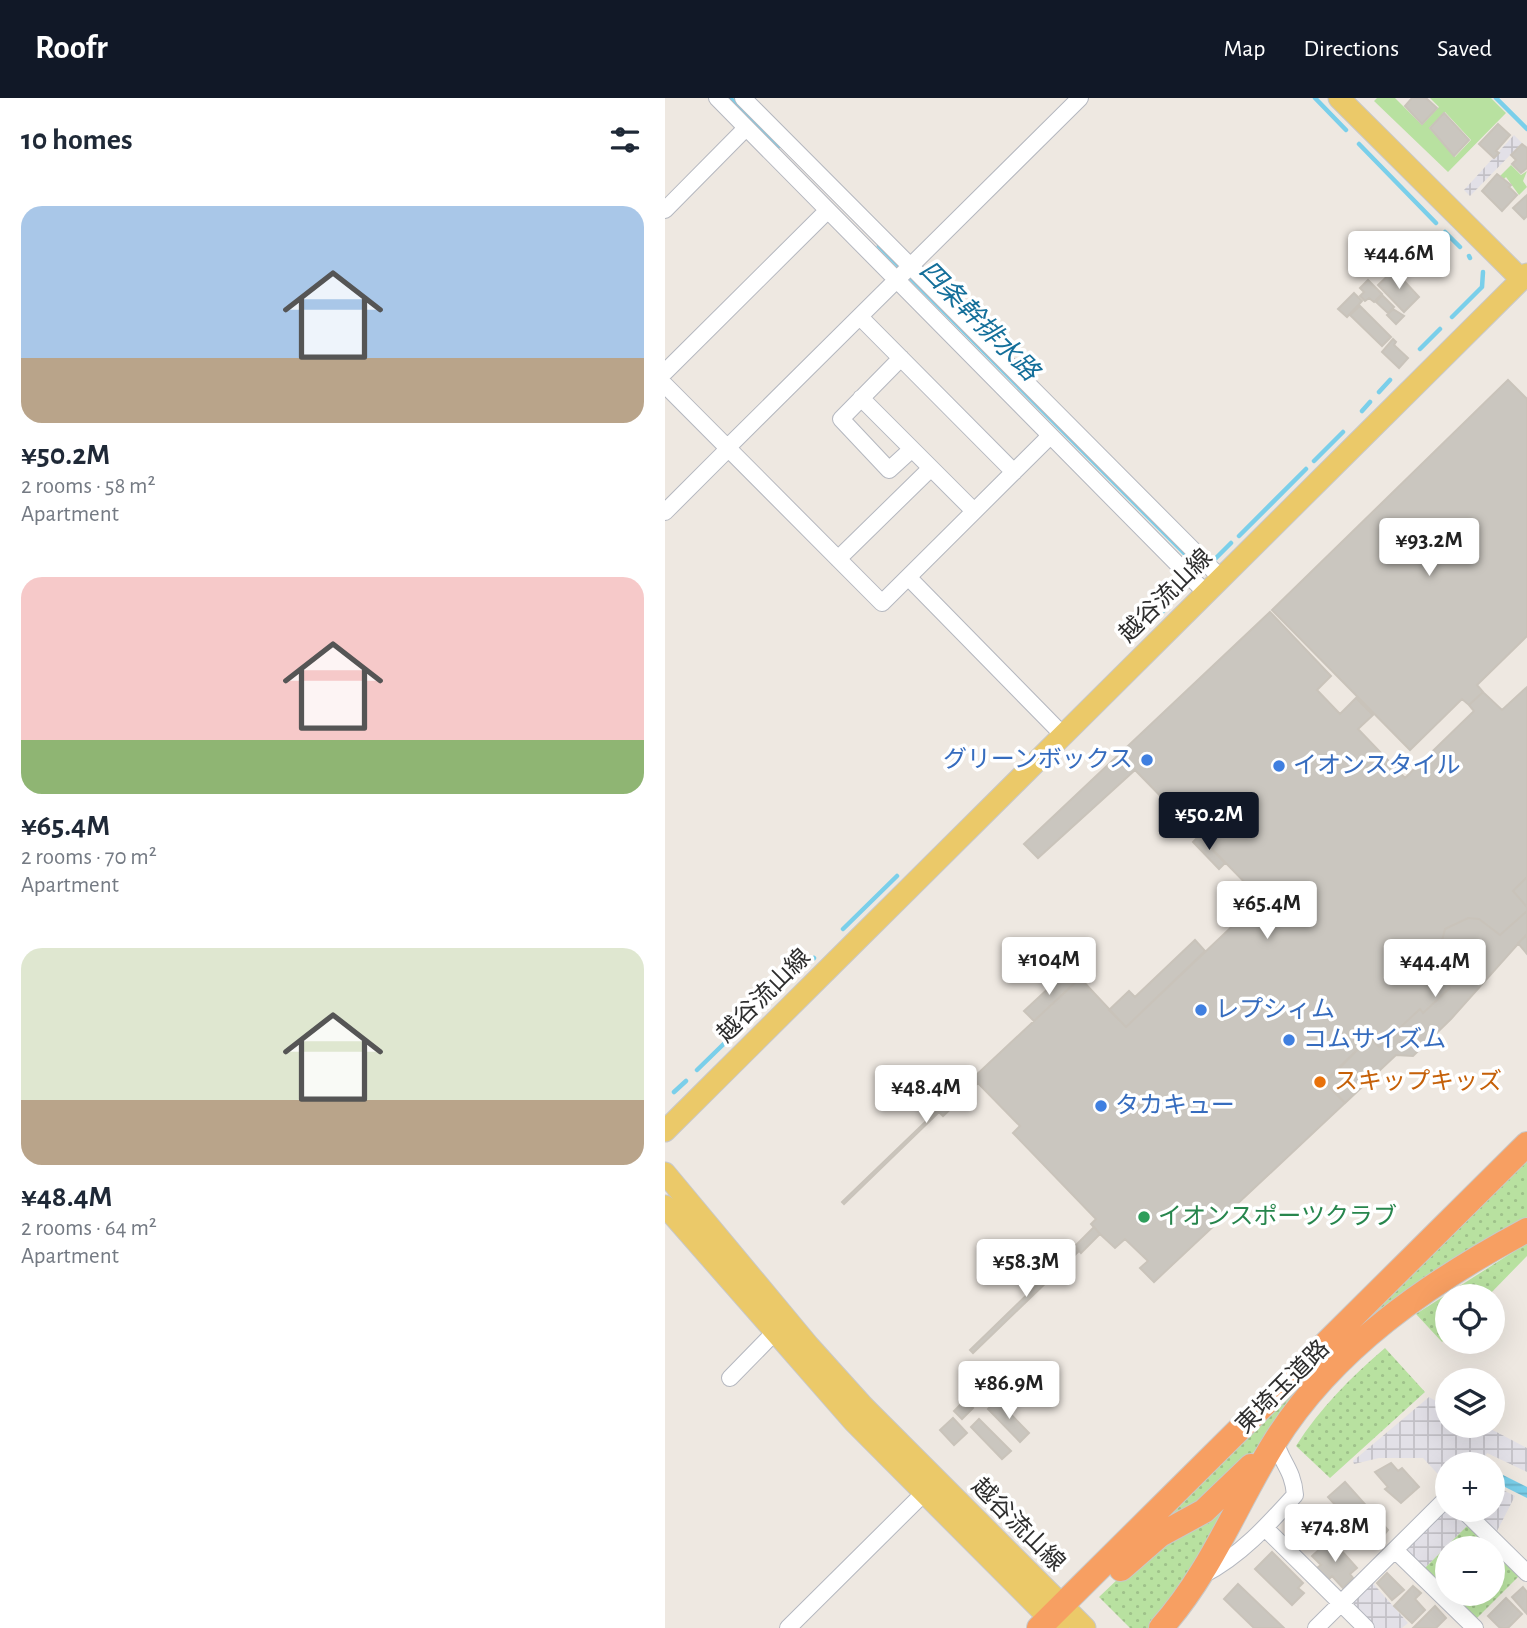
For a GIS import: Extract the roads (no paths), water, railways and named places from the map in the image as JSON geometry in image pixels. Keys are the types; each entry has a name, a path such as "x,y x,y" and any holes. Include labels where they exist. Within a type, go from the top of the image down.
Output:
{"highway":[{"name":"東埼玉道路","path":"1061,1620 1527,1144"},
{"name":"東埼玉道路","path":"1161,1628 1203,1575 1275,1440 1344,1360 1398,1310 1457,1268 1527,1230"},
{"path":"1061,1620 1139,1551 1216,1501 1275,1440"}],"main road":[{"name":"越谷流山線","path":"665,1130 1525,279 1339,98"},
{"name":"越谷流山線","path":"665,1174 809,1346 1061,1620"},
{"name":"越谷流山線","path":"665,1206 774,1333 923,1494 1061,1620"}],"street":[{"path":"717,98 827,211 904,274 1221,578"},
{"path":"743,98 1050,436 1206,593"},
{"path":"665,512 1080,98"},
{"path":"665,210 745,129"},
{"path":"665,372 827,211"},
{"path":"860,317 1014,472"},
{"path":"901,358 841,419 889,470 912,449"},
{"path":"665,385 882,603 1050,436"},
{"path":"861,398 974,511"},
{"path":"838,559 931,468"},
{"path":"909,578 1063,735"},
{"path":"730,1378 774,1333"},
{"path":"1203,1575 1223,1565 1265,1528 1295,1495 1294,1475 1279,1455 1275,1440"},
{"path":"789,1628 923,1494"},
{"path":"1316,1628 1435,1510"},
{"path":"1475,1522 1527,1573"},
{"path":"1265,1528 1366,1628"},
{"path":"1395,1550 1475,1628"}],"water":[{"path":"1505,1476 1527,1487 1527,1498 1505,1487"}],"waterway":[{"name":"四条幹排水路","path":"730,98 779,146"},
{"path":"1315,98 1346,130"},
{"path":"1496,98 1527,129"},
{"path":"1359,144 1436,223"},
{"path":"1445,232 1460,247"},
{"name":"四条幹排水路","path":"879,246 1202,571"},
{"path":"1452,317 1482,287 1483,272"},
{"path":"1420,349 1440,329"},
{"path":"1379,392 1390,380"},
{"path":"1362,411 1370,402"},
{"path":"1314,461 1343,432"},
{"path":"1239,536 1306,469"},
{"path":"1214,560 1231,543"},
{"path":"1151,623 1184,590"},
{"path":"843,929 897,876"},
{"path":"761,1007 814,958"},
{"path":"697,1070 739,1029"},
{"path":"674,1092 686,1081"}],"place":[{"name":"グリーンボックス","path":"1147,760"},
{"name":"イオンスタイル","path":"1279,766"},
{"name":"レプシィム","path":"1201,1010"},
{"name":"コムサイズム","path":"1289,1040"},
{"name":"スキップキッズ","path":"1320,1082"},
{"name":"タカキュー","path":"1101,1106"},
{"name":"イオンスポーツクラブ","path":"1144,1217"}]}
